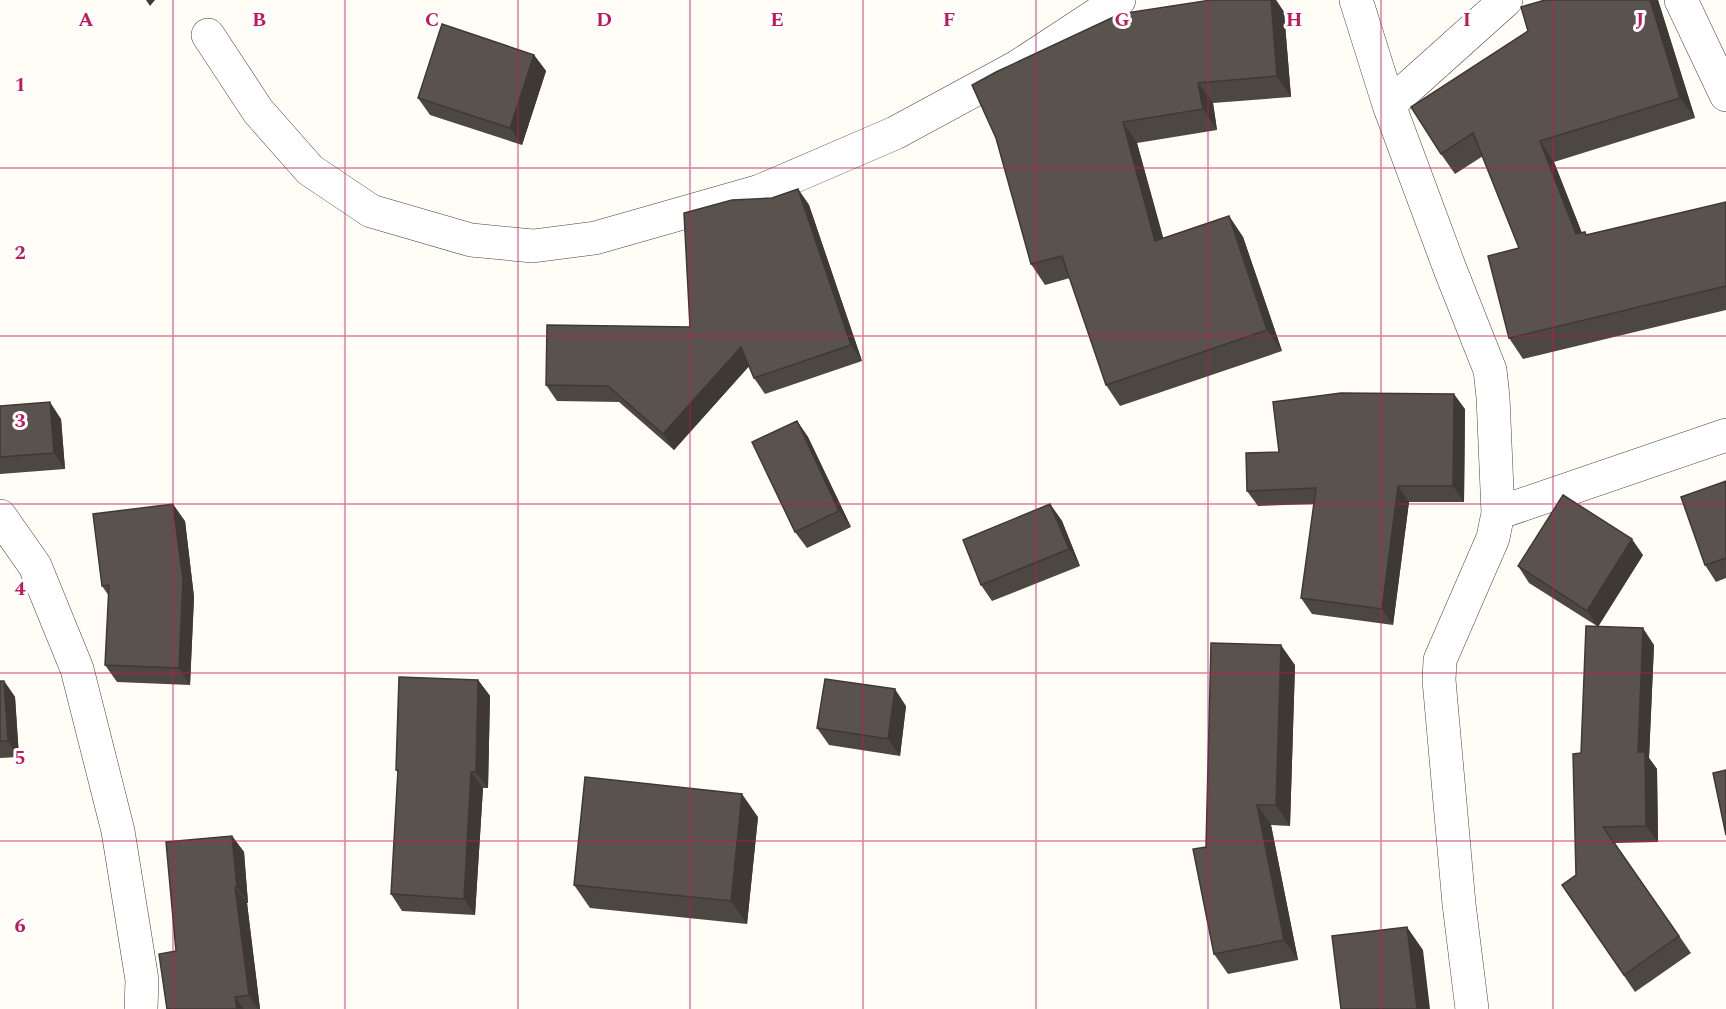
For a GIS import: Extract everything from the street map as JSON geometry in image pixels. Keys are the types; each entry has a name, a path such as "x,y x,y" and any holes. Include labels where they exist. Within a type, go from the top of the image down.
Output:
{"street":[{"path":"208,35 258,111 310,170 371,211 471,240 533,246 595,238 760,191 905,128 1017,67 1119,0"},
{"path":"1356,0 1389,105 1490,370 1498,513 1493,538 1440,660 1439,680 1459,903 1472,1009"},
{"path":"1389,105 1506,0"},
{"path":"1681,0 1726,95"},
{"path":"1498,513 1726,435"},
{"path":"0,516 35,566 77,669 118,831 142,980 141,1009"}],"building":[{"path":"1211,0 1271,0 1277,76 1198,83 1203,109 1123,122 1155,241 1229,216 1267,330 1106,385 1062,256 1031,264 996,138 972,85 1120,14"},
{"path":"1545,0 1650,0 1680,98 1540,141 1576,234 1585,232 1586,235 1726,202 1726,286 1509,338 1488,256 1519,248 1473,133 1441,154 1411,107 1528,31 1521,7"},
{"path":"442,24 534,55 510,128 418,98"},
{"path":"798,189 851,345 754,378 741,347 663,434 608,386 546,385 547,325 690,327 684,213 732,200 772,198"},
{"path":"1341,393 1454,394 1453,486 1398,486 1382,609 1301,598 1316,488 1247,491 1246,453 1279,452 1273,402"},
{"path":"50,402 54,453 0,457 0,406"},
{"path":"797,421 839,511 795,532 752,442"},
{"path":"1726,481 1726,558 1705,565 1681,497"},
{"path":"1563,495 1632,539 1587,611 1518,566"},
{"path":"173,504 183,580 179,668 105,665 109,585 102,586 93,514"},
{"path":"1050,504 1069,549 981,585 963,540"},
{"path":"1586,626 1643,628 1638,752 1645,752 1646,826 1603,827 1679,936 1624,975 1562,885 1576,875 1573,754 1581,753"},
{"path":"1211,643 1281,645 1276,805 1257,805 1284,940 1214,954 1193,849 1206,847"},
{"path":"399,677 478,680 476,772 471,772 464,899 391,894 398,770 396,770"},
{"path":"825,679 895,689 888,739 817,728"},
{"path":"0,681 4,681 8,741 0,741"},
{"path":"1726,770 1726,835 1713,773"},
{"path":"585,777 742,794 731,901 574,885"},
{"path":"232,836 237,887 235,887 249,995 235,997 237,1009 167,1009 159,954 176,951 166,842"},
{"path":"1407,927 1417,1009 1341,1009 1332,936"}]}
